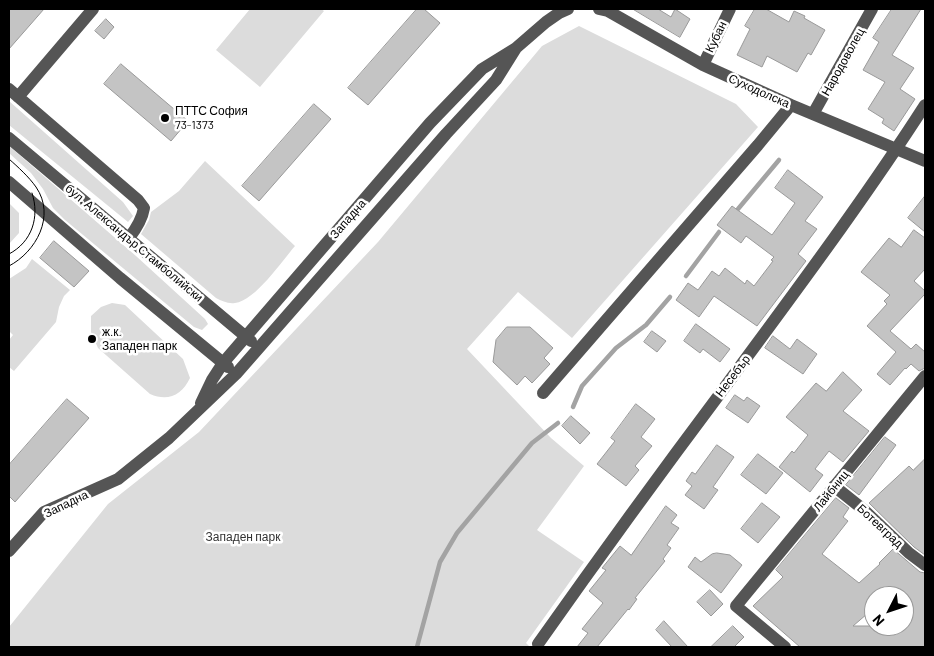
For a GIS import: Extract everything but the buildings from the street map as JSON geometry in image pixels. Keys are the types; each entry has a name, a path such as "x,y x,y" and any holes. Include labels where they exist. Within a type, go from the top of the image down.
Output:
{"street":[{"path":"93,9 13,93 138,200 144,208 140,222 128,238"},
{"name":"Западна","path":"199,408 212,380 224,364 430,123 482,68 516,48 559,12 568,9"},
{"name":"Суходолска","path":"599,9 608,11 703,65 791,105 925,161"},
{"name":"Кубан","path":"703,65 730,9"},
{"name":"Народоволец","path":"813,114 872,9"},
{"name":"Западна","path":"9,552 44,512 118,479 169,438 236,374 446,134 496,80 516,48"},
{"path":"543,393 791,105"},
{"name":"Несебър","path":"538,644 897,149 925,105"},
{"name":"бул. Александър Стамболийски","path":"9,138 259,348"},
{"path":"9,182 236,374"},
{"name":"Лайбниц","path":"785,647 736,606 925,376"},
{"name":"Ботевград","path":"834,486 864,510 909,553 925,565"}],"green space":[{"path":"250,9 321,9 324,11 260,87 216,50"},
{"name":"Западен парк","path":"579,26 736,104 758,127 572,338 518,292 467,349 551,438 584,466 537,530 584,562 526,643 530,647 9,647 9,627 108,504 199,432 378,242 542,46"},
{"path":"9,101 123,202 133,216 128,222 9,125"},
{"path":"9,146 136,256 205,319 208,324 202,330 194,327 65,220 53,208 43,189 31,173 9,153"},
{"path":"205,161 295,246 259,288 243,301 235,303 227,303 216,298 141,234 151,212 179,191"},
{"path":"9,203 19,213 19,233 9,244"},
{"path":"32,259 70,290 64,296 59,307 56,322 14,371 9,367 9,340 13,335 9,331 9,279 26,268"},
{"path":"112,303 125,305 183,359 190,378 179,393 168,397 150,394 98,348 91,332 91,316 101,307"}],"waterway":[{"path":"738,209 779,160"},
{"path":"686,276 719,232"},
{"path":"573,407 582,386 616,348 646,325 670,297"},
{"path":"417,647 440,562 457,533 532,443 558,423"}],"tram line":[{"path":"9,159 36,187 42,198 44,210 40,232 35,242 19,260 9,266"},
{"path":"9,254 23,243 32,228 35,211 32,193"}],"place":[{"name":"ПТТС София 73-1373","path":"165,118"},
{"name":"ж.к. Западен парк","path":"92,339"}]}
